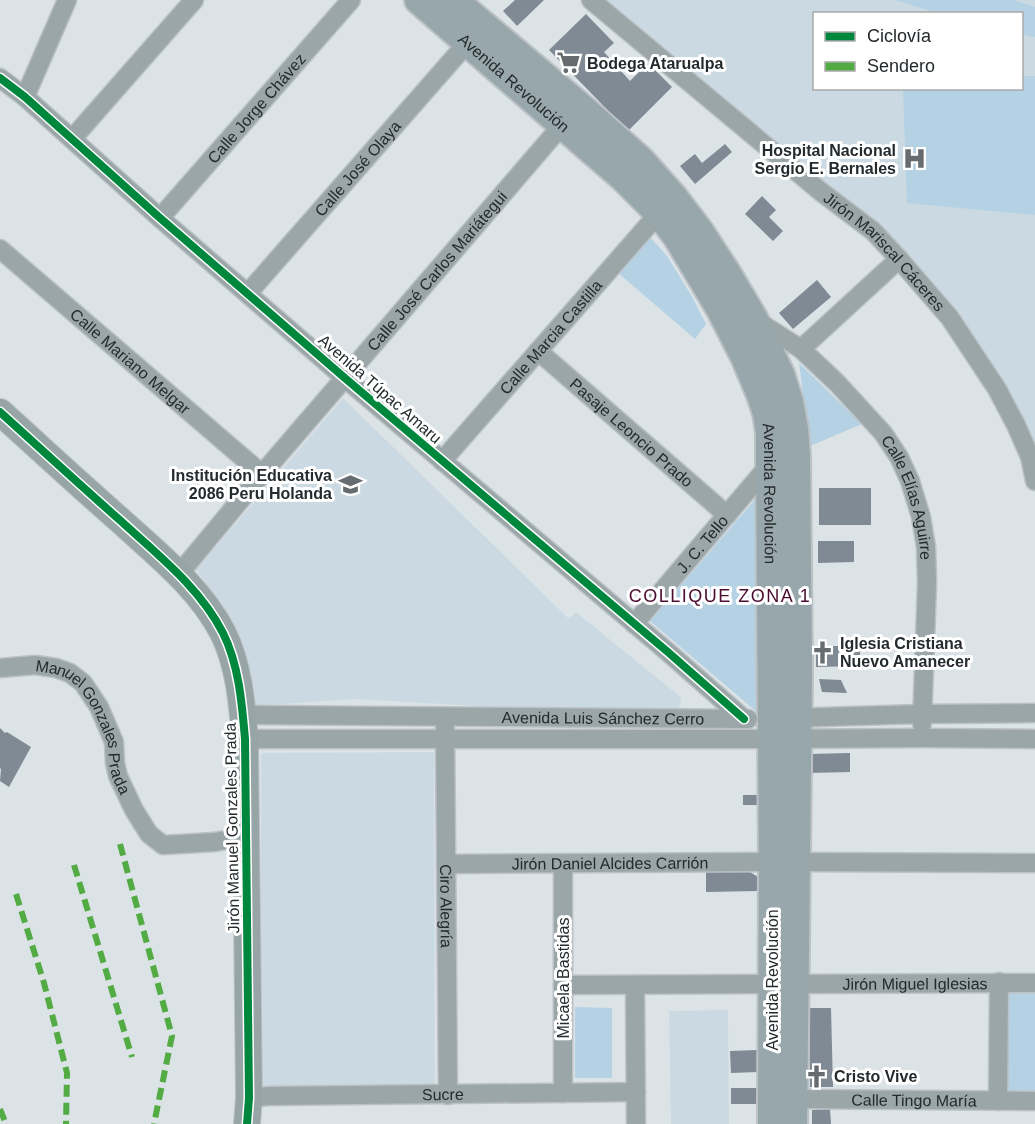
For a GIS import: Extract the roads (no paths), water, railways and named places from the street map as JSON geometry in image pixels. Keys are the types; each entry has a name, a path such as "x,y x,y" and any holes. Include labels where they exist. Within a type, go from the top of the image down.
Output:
{"main road":[{"name":"Avenida Revolución","path":"419,0 468,42 571,115 640,160 699,231 753,318 780,374 789,402 796,456 798,675 776,726"},
{"name":"Avenida Revolución","path":"453,0 571,115 624,178 659,213 699,271 720,309 746,359 767,413 771,464 776,726 784,862 782,984 772,1124"},
{"name":"Avenida Revolución","path":"782,984 792,1111"}],"street":[{"path":"24,97 67,0"},
{"path":"72,139 194,0"},
{"name":"Calle Jorge Chávez","path":"160,218 351,0"},
{"name":"Jirón Mariscal Cáceres","path":"591,0 820,191 873,231 899,259 950,318 997,388 1030,457 1035,481"},
{"name":"Calle José Olaya","path":"248,293 468,42"},
{"name":"Avenida Túpac Amaru","path":"0,78 346,379 634,624 776,726"},
{"name":"Calle José Carlos Mariátegui","path":"179,574 262,474 571,115"},
{"name":"Calle Marcia Castilla","path":"442,461 659,213"},
{"name":"Calle Mariano Melgar","path":"0,249 262,474"},
{"path":"801,349 899,259"},
{"name":"Calle Elías Aguirre","path":"753,318 801,349 837,383 882,433 899,457 910,481 921,516 926,547 922,738"},
{"name":"Pasaje Leoncio Prado","path":"538,351 727,515"},
{"name":"Jirón Manuel Gonzales Prada","path":"0,412 179,574 212,615 231,654 244,727 249,1098 247,1124"},
{"name":"J. C. Tello","path":"634,624 771,464"},
{"name":"Manuel Gonzales Prada","path":"0,668 35,665 56,668 70,673 83,683 99,707 114,742 118,776 134,810 149,834 163,845 215,842 246,836"},
{"name":"Avenida Luis Sánchez Cerro","path":"244,727 445,740 776,726 922,714 1035,713"},
{"name":"Avenida Luis Sánchez Cerro","path":"244,727 445,717 776,726 922,738 1035,739"},
{"name":"Ciro Alegría","path":"445,717 448,1095"},
{"name":"Jirón Daniel Alcides Carrión","path":"446,864 1035,863"},
{"name":"Micaela Bastidas","path":"563,864 563,1093"},
{"path":"998,1101 999,982"},
{"name":"Jirón Miguel Iglesias","path":"563,986 1035,983"},
{"path":"635,985 636,1124"},
{"name":"Sucre","path":"249,1098 636,1092"},
{"name":"Calle Tingo María","path":"792,1111 1035,1101"}],"place":[{"name":"Bodega Atarualpa","path":"569,63"},
{"name":"Hospital Nacional Sergio E. Bernales","path":"914,159"},
{"name":"Institución Educativa 2086 Peru Holanda","path":"350,484"},
{"name":"Iglesia Cristiana Nuevo Amanecer","path":"822,652"},
{"name":"Cristo Vive","path":"816,1076"}],"district":[{"name":"COLLIQUE ZONA 1","path":"720,596"}]}
